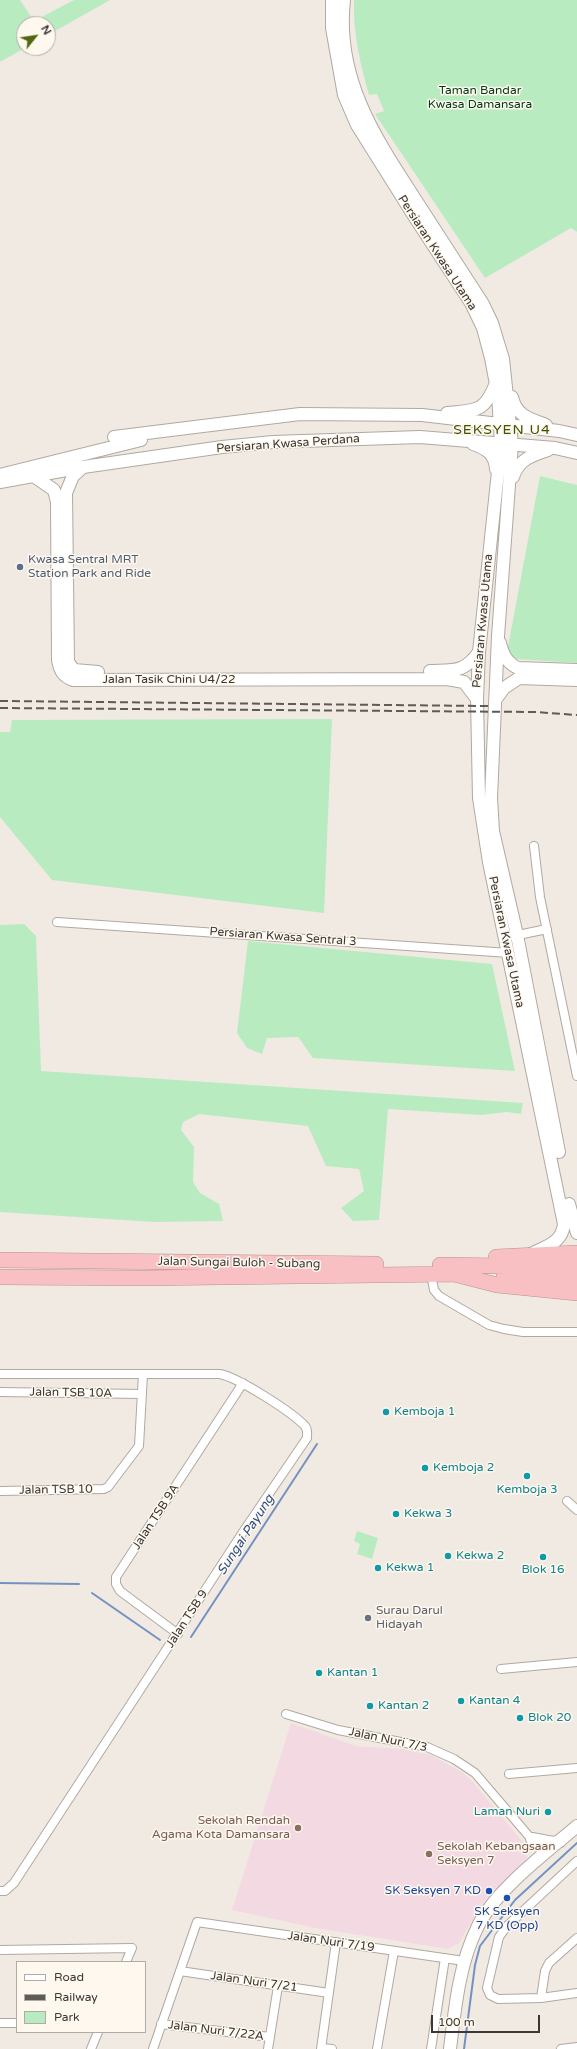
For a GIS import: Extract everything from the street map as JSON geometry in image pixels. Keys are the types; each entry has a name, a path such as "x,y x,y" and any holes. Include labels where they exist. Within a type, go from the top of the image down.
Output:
{"highway":[{"name":"Jalan Sungai Buloh - Subang","path":"0,1277 208,1277 454,1274 521,1266 577,1253"},
{"name":"Jalan Sungai Buloh - Subang","path":"0,1260 577,1267"},
{"name":"Jalan Sungai Buloh - Subang","path":"521,1266 577,1279"},
{"path":"0,1268 198,1272 208,1277"},
{"name":"Jalan Sungai Buloh - Subang","path":"454,1274 497,1286 577,1293"}],"street":[{"name":"Persiaran Kwasa Utama","path":"332,0 332,28 344,95 357,125 416,220 471,303 483,328 506,425"},
{"name":"Persiaran Kwasa Utama","path":"344,0 344,33 347,60 354,90 369,125 483,304 492,323 503,359 506,444 510,489 498,636 491,798 493,824 511,936 571,1213 577,1233"},
{"path":"503,359 514,406 518,412 523,416 559,431"},
{"path":"422,415 474,410 482,407 491,395 496,383"},
{"name":"Persiaran Kwasa Perdana","path":"114,437 300,414 422,415 559,431 577,435"},
{"path":"0,475 145,439 174,429"},
{"name":"Persiaran Kwasa Perdana","path":"0,482 35,477 83,467 222,447 273,442 420,437 460,439 555,448 577,453"},
{"path":"460,439 485,448 490,453 495,462 496,487"},
{"name":"Persiaran Kwasa Utama","path":"506,444 496,487 479,652 477,700 479,798 489,862 511,936 509,953 564,1224 563,1232 555,1243 521,1266"},
{"path":"510,489 519,464 536,454 555,448"},
{"path":"35,477 54,490 58,502 58,660 60,671 69,674 66,493 73,476 83,467"},
{"path":"498,636 503,655 511,665 518,668 577,670"},
{"name":"Jalan Tasik Chini U4/22","path":"69,674 82,672 446,670 463,668 470,664 479,652"},
{"name":"Jalan Tasik Chini U4/22","path":"69,674 74,680 447,679 464,682 477,700"},
{"path":"496,699 504,688 518,678 577,680"},
{"path":"534,846 537,876 577,1076"},
{"name":"Persiaran Kwasa Sentral 3","path":"57,922 509,953"},
{"path":"511,936 547,928"},
{"path":"431,1274 434,1290 440,1296 489,1325 523,1332 577,1332"},
{"name":"Jalan TSB 9","path":"0,1374 220,1374 231,1377 243,1383 306,1427 307,1438 245,1529 178,1634 14,1883 5,1891 0,1891"},
{"name":"Jalan TSB 10","path":"0,1491 104,1489 108,1487 138,1450 143,1374"},
{"name":"Jalan TSB 9A","path":"178,1634 120,1591 116,1584 116,1577 243,1383"},
{"name":"Jalan TSB 10A","path":"0,1392 142,1394"},
{"path":"566,1501 577,1510"},
{"path":"501,1669 577,1662"},
{"name":"Jalan Nuri 7/3","path":"286,1714 338,1730 427,1747 454,1759 475,1773 545,1855"},
{"path":"508,1774 577,1768"},
{"path":"450,2049 464,1961 478,1926 505,1890 577,1826"},
{"path":"532,1866 535,1861 532,1839 553,1843 560,1841"},
{"path":"577,1861 507,1926 498,1937 487,1988 490,1995 498,1999 540,1998 577,1993"},
{"name":"Jalan Nuri 7/19","path":"180,1971 197,1922 464,1961"},
{"path":"540,1998 547,1967 577,1938"},
{"path":"332,2049 321,2048 336,1942"},
{"path":"0,1950 132,1948 126,1961"},
{"path":"378,2049 394,1951"},
{"path":"431,2049 445,1958"},
{"path":"153,2049 180,1971"},
{"name":"Jalan Nuri 7/21","path":"180,1971 329,1993"},
{"path":"268,2049 278,1986"},
{"path":"0,2023 16,2023"},
{"name":"Jalan Nuri 7/22A","path":"162,2024 270,2037"},
{"path":"91,2049 98,2033"},
{"path":"561,2049 577,2047"}],"shaded area":[{"name":"Sekolah Kebangsaan Seksyen 7","path":"291,1723 356,1746 402,1749 431,1755 462,1772 472,1781 527,1847 527,1861 481,1905 459,1943 448,1949 315,1928 232,1910"}],"green space":[{"path":"0,0 20,0 31,16 16,16 16,53 0,62"},
{"path":"74,0 110,0 56,30 56,16 44,16"},
{"name":"Taman Bandar Kwasa Damansara","path":"354,0 577,0 577,232 571,228 485,278 375,114 384,111 377,94 369,95 356,37"},
{"path":"540,476 577,485 577,663 516,659 507,652"},
{"path":"332,719 324,913 52,880 0,817 0,732 10,732 12,720"},
{"path":"24,924 36,936 41,1071 523,1103 521,1114 507,1112 481,1115 388,1109 379,1220 353,1221 341,1208 364,1191 359,1169 326,1166 308,1126 199,1114 183,1122 181,1130 194,1147 193,1182 200,1193 219,1204 223,1221 154,1222 0,1212 0,925"},
{"path":"248,941 492,964 515,1071 313,1058 298,1037 267,1038 262,1054 247,1048 237,1033"},
{"path":"357,1531 378,1538 372,1559 357,1554 360,1544 354,1541"}],"waterway":[{"name":"Sungai Payung","path":"191,1637 317,1444"},
{"name":"Sungai Payung","path":"0,1583 79,1584"},
{"name":"Sungai Payung","path":"92,1593 160,1640"},
{"path":"464,2049 475,1965 480,1946 515,1900 577,1843"}],"railway":[{"path":"0,701 488,706"},
{"path":"0,708 535,712 577,715"}],"place":[{"name":"Kwasa Sentral MRT Station Park and Ride","path":"20,567"},
{"name":"Kemboja 1","path":"386,1412"},
{"name":"Kemboja 2","path":"425,1468"},
{"name":"Kemboja 3","path":"527,1476"},
{"name":"Kekwa 3","path":"396,1514"},
{"name":"Kekwa 2","path":"448,1556"},
{"name":"Blok 16","path":"543,1557"},
{"name":"Kekwa 1","path":"378,1568"},
{"name":"Surau Darul Hidayah","path":"368,1618"},
{"name":"Kantan 1","path":"319,1673"},
{"name":"Kantan 4","path":"461,1701"},
{"name":"Kantan 2","path":"370,1706"},
{"name":"Blok 20","path":"520,1718"},
{"name":"Laman Nuri","path":"548,1812"},
{"name":"Sekolah Rendah Agama Kota Damansara","path":"298,1828"},
{"name":"Sekolah Kebangsaan Seksyen 7","path":"429,1854"},
{"name":"SK Seksyen 7 KD","path":"489,1891"},
{"name":"SK Seksyen 7 KD (Opp)","path":"507,1898"}],"district":[{"name":"SEKSYEN U4","path":"502,430"}]}
